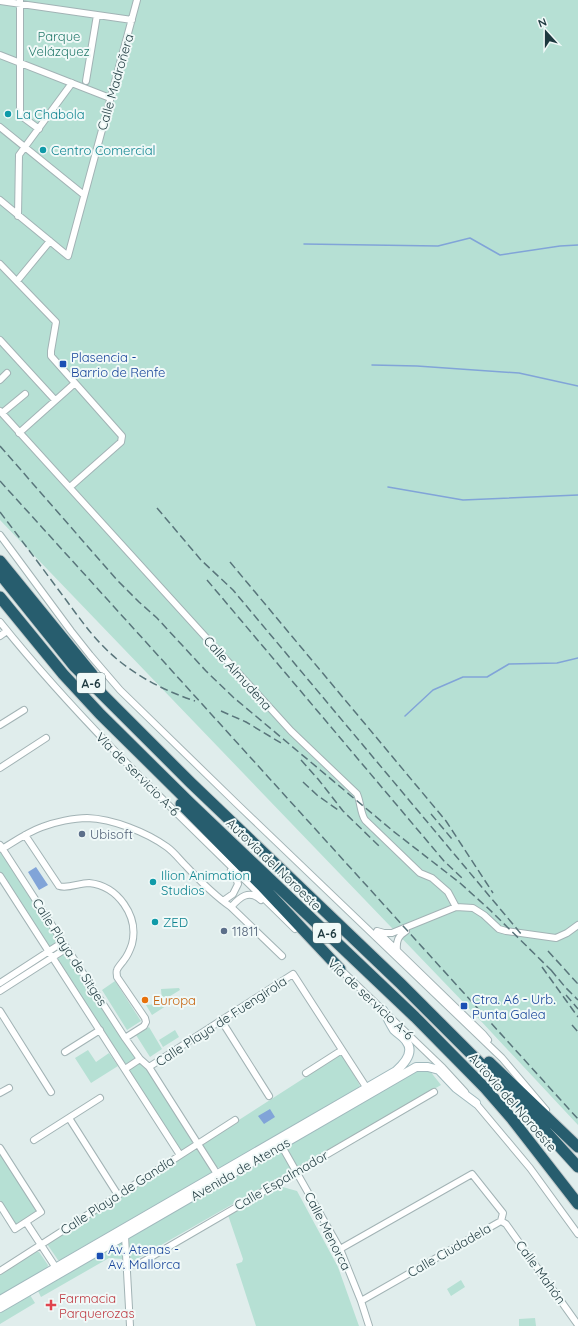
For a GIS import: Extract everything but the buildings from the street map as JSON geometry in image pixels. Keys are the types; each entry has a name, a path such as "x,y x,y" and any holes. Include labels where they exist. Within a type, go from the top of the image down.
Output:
{"highway":[{"path":"0,561 82,663 119,703 175,758 191,783"},
{"name":"Autovía del Noroeste","path":"0,574 74,666 191,783 363,946 518,1101 578,1167"},
{"name":"Autovía del Noroeste","path":"0,597 63,674 100,714 415,1017 485,1088 512,1119 578,1204"},
{"path":"63,674 78,701 97,722 263,887 340,969"},
{"path":"400,983 429,1002 578,1147"}],"main road":[{"name":"Avenida de Atenas","path":"0,1308 58,1271 368,1091 396,1071 404,1064 409,1053 409,1046 395,1030 383,1010"},
{"name":"Avenida de Atenas","path":"368,1091 416,1068 428,1067 439,1070 456,1088 476,1103"},
{"name":"Avenida de Atenas","path":"0,1300 58,1271"}],"street":[{"name":"Calle Madroñera","path":"50,241 68,256 137,0"},
{"path":"0,1 20,2 97,16 132,20"},
{"path":"20,2 20,115 39,128"},
{"path":"86,81 97,16"},
{"path":"0,55 110,98"},
{"path":"18,216 19,155 72,83"},
{"path":"0,127 84,195"},
{"path":"0,200 50,241 17,281"},
{"path":"0,264 56,322 50,351 51,356 120,433 122,439 121,442 70,487"},
{"path":"0,340 55,400"},
{"path":"0,380 7,373"},
{"path":"19,433 75,383"},
{"path":"1,412 25,394"},
{"name":"Calle Almudena","path":"1,412 70,487 103,526 291,731 357,794 362,816 365,820 420,873 432,878 448,892 456,907"},
{"path":"0,535 71,631 120,690 230,798 502,1058"},
{"name":"Vía de servicio A-6","path":"0,622 51,684 114,751 305,939 340,969 443,1068 476,1103 530,1168 578,1234"},
{"path":"0,636 7,631"},
{"path":"0,725 24,710"},
{"path":"0,768 46,738"},
{"path":"1,847 42,827 59,822 87,818 118,823 142,833 167,847 282,956"},
{"path":"191,826 235,875 238,884 233,894 223,901"},
{"path":"25,835 59,886 64,888 77,884 90,883 103,886 115,894 125,905 130,915 134,938 130,951 117,970 117,977 145,1018 146,1022 144,1026 125,1038"},
{"name":"Calle Playa de Sitges","path":"1,847 125,1038 149,1068 219,1177"},
{"name":"Calle Playa de Sitges","path":"0,878 51,954 180,1155"},
{"path":"231,907 239,898 246,895 256,895 305,939"},
{"path":"337,900 376,931 484,1034 502,1058 578,1147"},
{"path":"376,931 392,933 456,907 473,908 484,915 499,929 506,931 556,938 567,933 578,925"},
{"path":"397,951 396,942 400,934 412,926"},
{"path":"0,991 65,945"},
{"path":"0,982 51,954"},
{"name":"Calle Playa de Fuengirola","path":"149,1068 293,974 342,1050"},
{"path":"0,1011 51,1092"},
{"path":"221,1020 269,1096"},
{"path":"66,1052 100,1030"},
{"path":"306,1073 342,1050 368,1091"},
{"path":"124,1069 140,1058"},
{"path":"0,1093 9,1088"},
{"name":"Calle Espalmador","path":"127,1265 139,1264 434,1092"},
{"path":"34,1140 100,1098"},
{"path":"69,1118 118,1195"},
{"name":"Calle Playa de Gandía","path":"0,1271 235,1120"},
{"name":"Calle Menorca","path":"280,1143 340,1249 362,1301 369,1326"},
{"path":"0,1148 42,1212 15,1229 0,1205"},
{"name":"Calle Ciudadela","path":"340,1249 472,1174 503,1213 501,1220 362,1301"},
{"name":"Calle Mahón","path":"501,1220 506,1224 578,1325"},
{"path":"26,1222 58,1271"},
{"path":"123,1233 127,1265 130,1326"}],"green space":[{"name":"Parque Velázquez","path":"0,0 578,0 578,1125 465,1004 0,520"},
{"path":"0,848 58,939 58,942 51,947 48,946 0,872"},
{"path":"67,953 135,1056 134,1059 127,1064 124,1063 58,961 58,958"},
{"path":"115,981 141,1021 127,1030 102,990"},
{"path":"179,988 180,990 162,1001 161,989"},
{"path":"169,1004 152,1015 146,1005"},
{"path":"149,1027 162,1049 150,1057 136,1035"},
{"path":"175,1030 179,1037 163,1047 159,1040"},
{"path":"88,1050 96,1062 109,1053 118,1066 91,1083 75,1058"},
{"path":"342,1055 357,1080 360,1086 358,1089 224,1167 217,1167 202,1146 203,1143"},
{"path":"140,1062 144,1063 192,1141 192,1144 182,1151 179,1149 129,1072 129,1069"},
{"path":"416,1071 430,1071 441,1085 135,1260 109,1258 41,1297 38,1291"},
{"path":"195,1148 198,1149 211,1170 211,1173 58,1260 47,1244"},
{"path":"0,1153 38,1211 16,1225 0,1200"},
{"path":"279,1186 297,1191 338,1267 359,1326 256,1326 236,1264 242,1262 243,1259 228,1215"},
{"path":"36,1251 39,1252 48,1265 47,1269 0,1295 0,1274"},
{"path":"461,1280 465,1287 451,1296 447,1289"},
{"path":"30,1295 35,1303 0,1324 0,1313"},
{"path":"535,1318 536,1326 519,1326 519,1319"}],"water":[{"path":"36,867 48,885 39,890 28,872"},
{"path":"270,1109 275,1117 264,1124 258,1116"}],"waterway":[{"path":"304,244 438,246 470,238 500,255 560,246 578,245"},
{"path":"372,365 417,366 519,373 578,386"},
{"path":"388,487 463,500 578,495"},
{"path":"405,716 433,690 463,677 487,677 509,664 557,663 578,658"}],"railway":[{"path":"0,446 117,580 157,618 206,671 233,697 393,831 460,883 490,910 555,974"},
{"path":"0,481 578,1119"},
{"path":"157,508 201,560 233,590 522,935"},
{"path":"0,512 83,623 110,653 132,670 156,685 195,701"},
{"path":"230,562 446,821 493,893"},
{"path":"207,580 444,861 462,878"},
{"path":"221,711 246,722 281,743"},
{"path":"301,760 343,811 379,846"},
{"path":"303,782 317,795 338,810"},
{"path":"431,814 452,839"},
{"path":"548,951 578,984"},
{"path":"542,967 578,1017"},
{"path":"551,970 578,1000"},
{"path":"566,995 578,1009"},
{"path":"572,1025 578,1032"}],"place":[{"name":"La Chabola","path":"8,114"},
{"name":"Centro Comercial","path":"43,150"},
{"name":"Plasencia - Barrio de Renfe","path":"63,364"},
{"name":"Ubisoft","path":"82,834"},
{"name":"Ilion Animation Studios","path":"153,882"},
{"name":"ZED","path":"155,922"},
{"name":"11811","path":"224,931"},
{"name":"Europa","path":"145,1000"},
{"name":"Ctra. A6 - Urb. Punta Galea","path":"464,1006"},
{"name":"Av. Atenas - Av. Mallorca","path":"100,1256"},
{"name":"Farmacia Parquerozas","path":"51,1305"}]}
